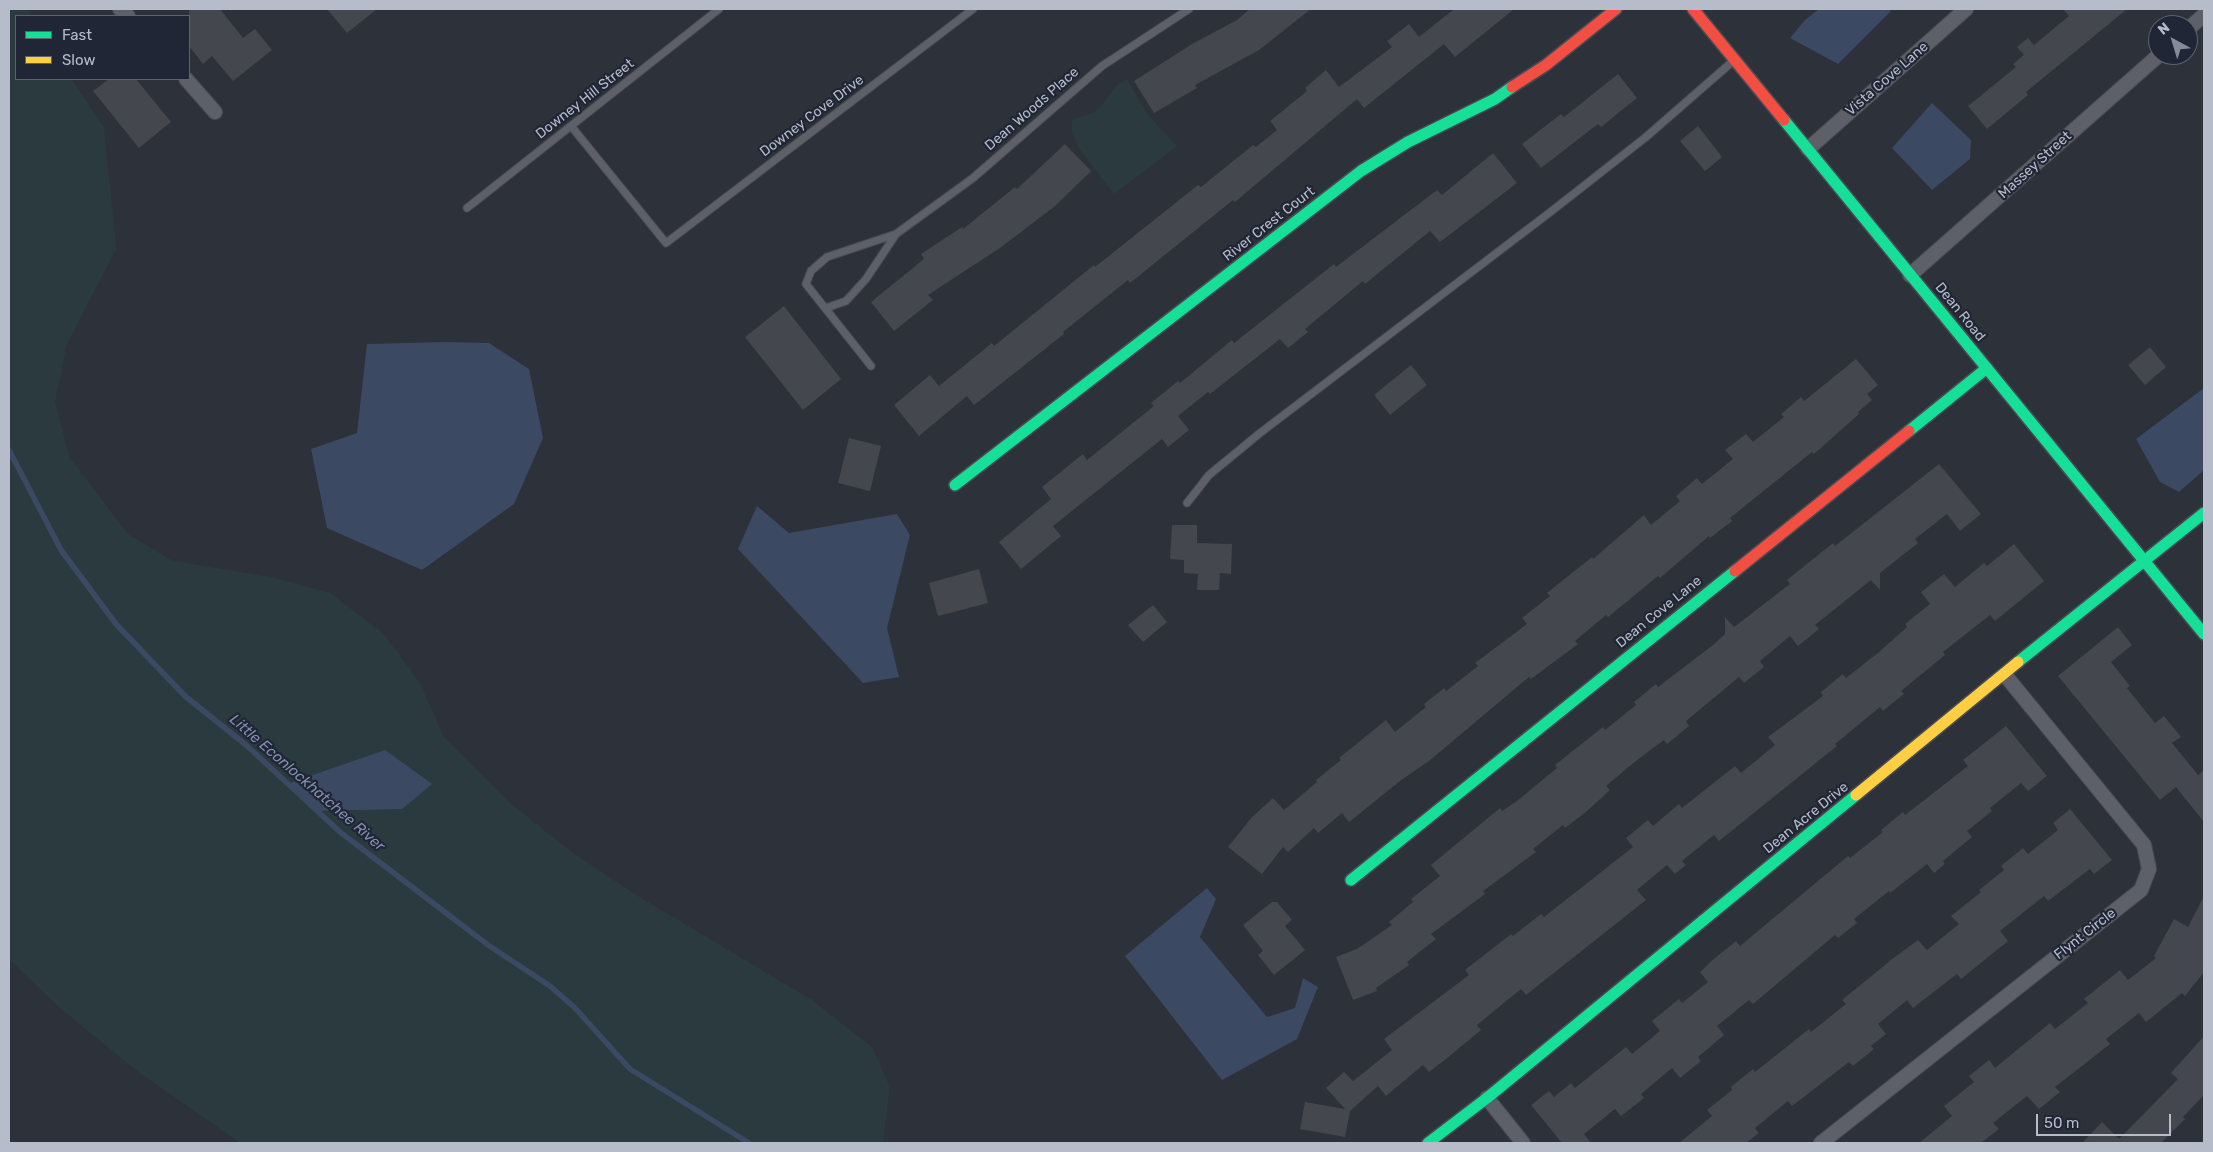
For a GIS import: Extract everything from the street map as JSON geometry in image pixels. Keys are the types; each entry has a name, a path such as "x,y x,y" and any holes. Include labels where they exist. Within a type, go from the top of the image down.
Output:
{"street":[{"name":"River Crest Court","path":"955,485 1361,171 1408,142 1495,99 1546,65 1616,9"},
{"name":"Dean Road","path":"1693,9 2204,634"},
{"name":"Vista Cove Lane","path":"1808,149 1966,9"},
{"name":"Massey Street","path":"1910,275 2148,65"},
{"path":"187,80 215,112"},
{"name":"Dean Cove Lane","path":"1351,880 1987,368"},
{"name":"Dean Acre Drive","path":"1428,1143 1487,1098 2005,675 2118,580 2204,513"},
{"name":"Flynt Circle","path":"1821,1143 2141,890 2149,869 2144,845 2005,675"},
{"path":"1487,1098 1523,1143"}],"lane":[{"name":"Downey Hill Street","path":"467,208 719,9"},
{"name":"Downey Cove Drive","path":"572,126 666,243 973,9"},
{"name":"Dean Woods Place","path":"896,234 972,178 1102,66 1189,9"},
{"path":"1187,503 1210,475 1260,433 1646,137 1734,60"},
{"path":"871,366 806,284 811,271 827,256 896,234"},
{"path":"826,308 846,301 866,279 896,234"}],"shaded area":[{"path":"9,9 27,9 31,15 15,15 15,80 73,80 104,128 117,253 115,251 67,344 55,402 70,458 128,534 173,561 271,577 330,593 384,634 420,683 444,737 511,804 576,855 638,896 812,1000 872,1047 890,1087 883,1143 240,1143 137,1071 61,1009 9,959"},
{"path":"1127,79 1148,115 1177,146 1114,194 1080,150 1072,133 1072,120 1097,111 1117,85"}],"water":[{"path":"1819,9 1890,9 1890,12 1838,64 1790,38 1805,20"},
{"path":"1932,103 1971,140 1970,159 1932,190 1892,148"},
{"path":"489,343 529,369 543,438 514,504 422,570 327,528 311,449 357,433 367,344"},
{"path":"2204,388 2204,470 2179,492 2160,482 2136,439"},
{"path":"757,506 789,533 897,514 910,535 887,628 899,677 863,683 738,549"},
{"path":"385,750 432,784 402,809 316,811 287,784"},
{"path":"1207,888 1216,899 1200,937 1267,1017 1295,1008 1303,978 1318,987 1297,1039 1222,1080 1125,956"}],"building":[{"path":"189,9 220,9 243,38 255,29 272,50 233,81 212,56 203,64 190,47"},
{"path":"327,9 377,9 347,33"},
{"path":"1250,9 1311,9 1259,50 1195,85 1197,88 1154,113 1134,81 1192,44 1237,20"},
{"path":"1454,9 1514,9 1455,57 1444,44 1364,108 1357,99 1235,202 1233,200 1130,283 1128,280 1063,332 1064,334 974,405 967,396 919,436 894,405 930,375 939,386 992,343 994,346 1094,265 1095,267 1198,185 1201,187 1253,145 1256,147 1277,130 1270,121 1307,91 1305,88 1326,70 1339,87 1392,47 1387,41 1409,24 1419,37"},
{"path":"2063,9 2127,9 2026,92 2028,95 1987,129 1968,106 2016,67 2013,64 2024,55 2017,47 2028,38 2034,45 2069,16"},
{"path":"1618,74 1637,98 1601,127 1598,124 1541,168 1522,144 1561,114 1564,117"},
{"path":"108,80 137,80 171,122 139,148 93,91"},
{"path":"1698,126 1722,157 1705,171 1680,141"},
{"path":"1065,144 1091,171 1055,206 1000,248 928,295 933,300 894,331 871,302 924,259 921,254 962,227 963,229 1015,187 1017,189"},
{"path":"1493,153 1517,183 1440,242 1430,231 1365,284 1363,281 1305,329 1308,332 1288,348 1280,339 1210,394 1208,392 1178,416 1189,430 1168,447 1162,439 1053,526 1061,536 1021,569 999,542 1051,499 1042,487 1083,454 1087,460 1154,406 1151,403 1178,381 1180,383 1232,340 1234,343 1334,264 1336,267 1437,190 1442,195"},
{"path":"784,306 841,379 803,410 745,337"},
{"path":"2150,347 2166,367 2145,385 2128,365"},
{"path":"1856,359 1878,385 1867,394 1872,400 1858,412 1859,414 1814,454 1812,452 1730,518 1732,521 1710,538 1709,536 1660,578 1658,576 1608,617 1606,615 1575,641 1578,644 1531,679 1529,677 1429,761 1400,781 1349,822 1342,813 1318,833 1314,828 1288,852 1283,847 1262,874 1228,847 1252,817 1273,798 1284,810 1341,760 1339,758 1386,720 1395,732 1426,707 1424,704 1444,688 1446,691 1478,666 1475,663 1527,624 1522,618 1550,596 1547,593 1592,557 1593,559 1644,515 1651,525 1680,501 1676,496 1697,478 1702,484 1733,459 1725,450 1746,434 1753,442 1784,417 1781,414 1801,397 1804,401"},
{"path":"1411,365 1427,385 1390,415 1374,395"},
{"path":"849,438 881,446 870,491 838,483"},
{"path":"1939,464 1981,514 1960,531 1947,514 1915,539 1918,543 1880,573 1880,590 1871,580 1815,625 1819,629 1798,646 1790,636 1760,661 1764,667 1744,683 1739,677 1686,721 1689,726 1667,744 1664,740 1637,760 1606,786 1610,790 1587,811 1565,828 1563,825 1533,849 1536,852 1483,891 1485,894 1431,934 1436,939 1407,962 1409,965 1376,988 1377,991 1353,1000 1336,957 1357,949 1392,925 1389,922 1413,902 1411,899 1440,876 1431,865 1500,808 1502,811 1517,801 1557,768 1555,765 1603,727 1605,730 1636,705 1634,702 1656,684 1658,687 1713,645 1725,634 1725,617 1734,627 1790,584 1787,580 1833,543 1835,546"},
{"path":"1172,525 1197,525 1197,543 1232,544 1231,574 1220,573 1219,590 1197,590 1198,574 1184,573 1184,560 1170,559"},
{"path":"2014,544 2044,581 1995,621 1990,615 1943,652 1945,655 1901,691 1904,694 1883,711 1880,707 1835,744 1837,746 1719,841 1714,835 1682,861 1686,865 1675,874 1667,865 1637,890 1646,900 1526,995 1521,989 1477,1025 1481,1030 1429,1072 1423,1065 1386,1096 1378,1086 1350,1111 1345,1137 1300,1129 1305,1102 1345,1109 1326,1088 1344,1072 1353,1081 1392,1050 1384,1039 1469,975 1465,970 1511,934 1513,936 1541,914 1544,917 1633,847 1626,838 1648,820 1653,826 1679,804 1682,808 1735,766 1741,773 1775,745 1768,737 1823,696 1821,692 1843,674 1846,678 1879,652 1907,627 1905,624 1930,604 1921,592 1944,574 1955,587 1984,563 1987,566"},
{"path":"979,569 988,603 938,616 929,583"},
{"path":"1153,605 1167,622 1143,642 1128,625"},
{"path":"2118,627 2132,645 2111,662 2130,686 2127,688 2155,723 2164,716 2181,737 2172,743 2198,775 2204,770 2204,822 2176,787 2160,800 2058,676"},
{"path":"2006,726 2047,776 2028,791 2021,783 1990,808 1992,811 1967,831 1972,837 1943,861 1945,864 1934,873 1927,864 1854,919 1857,923 1838,938 1835,935 1753,1004 1749,1000 1717,1026 1724,1035 1698,1057 1701,1061 1680,1078 1672,1068 1641,1094 1644,1098 1621,1116 1615,1109 1584,1134 1591,1143 1562,1143 1531,1105 1549,1091 1554,1097 1571,1083 1575,1088 1626,1047 1632,1054 1660,1031 1652,1021 1679,999 1682,1003 1708,982 1700,972 1715,958 1736,941 1740,946 1848,856 1850,858 1883,832 1881,830 1903,812 1905,815 1968,766 1963,760"},
{"path":"2070,809 2112,860 2094,874 2090,869 2048,901 2044,896 2000,931 2008,941 1961,979 1957,974 1913,1008 1907,1000 1878,1024 1886,1034 1871,1046 1874,1049 1853,1066 1849,1062 1792,1106 1788,1101 1755,1128 1759,1133 1746,1143 1679,1143 1712,1116 1707,1110 1732,1090 1731,1087 1753,1069 1755,1072 1809,1029 1811,1032 1846,1004 1842,1000 1891,960 1918,940 1927,950 1959,924 1951,916 1981,892 1979,890 2004,870 2001,866 2023,848 2028,854 2058,830 2053,823"},
{"path":"2204,896 2204,972 2185,996 2182,993 2146,1022 2139,1013 2106,1039 2110,1044 2055,1087 2060,1092 2039,1109 2027,1096 1993,1123 1999,1129 1981,1143 1919,1143 1952,1116 1944,1106 1974,1082 1969,1076 1989,1060 1995,1068 2050,1023 2055,1029 2088,1003 2084,999 2120,970 2128,980 2156,958 2154,956 2174,919 2188,927"},
{"path":"1272,902 1277,902 1292,920 1285,926 1305,950 1274,975 1258,955 1263,951 1243,925"},
{"path":"2204,1036 2204,1095 2183,1117 2185,1119 2161,1143 2082,1143 2102,1122 2119,1139 2178,1079 2171,1073"}],"waterway":[{"name":"Little Econlockhatchee River","path":"9,450 61,550 116,624 185,696 246,745 340,832 488,945 550,986 575,1008 630,1069 749,1143"}],"traffic: fast":[{"path":"955,485 1361,171 1408,142 1495,99 1512,87"},
{"path":"1784,120 2204,634"},
{"path":"1909,431 1987,368"},
{"path":"2018,662 2204,513"},
{"path":"1351,880 1735,571"},
{"path":"1428,1143 1487,1098 1856,795"}],"traffic: slow":[{"path":"1856,795 2018,662"}],"traffic: jam":[{"path":"1512,87 1546,65 1616,9"},
{"path":"1693,9 1784,120"},
{"path":"1735,571 1909,431"}]}
